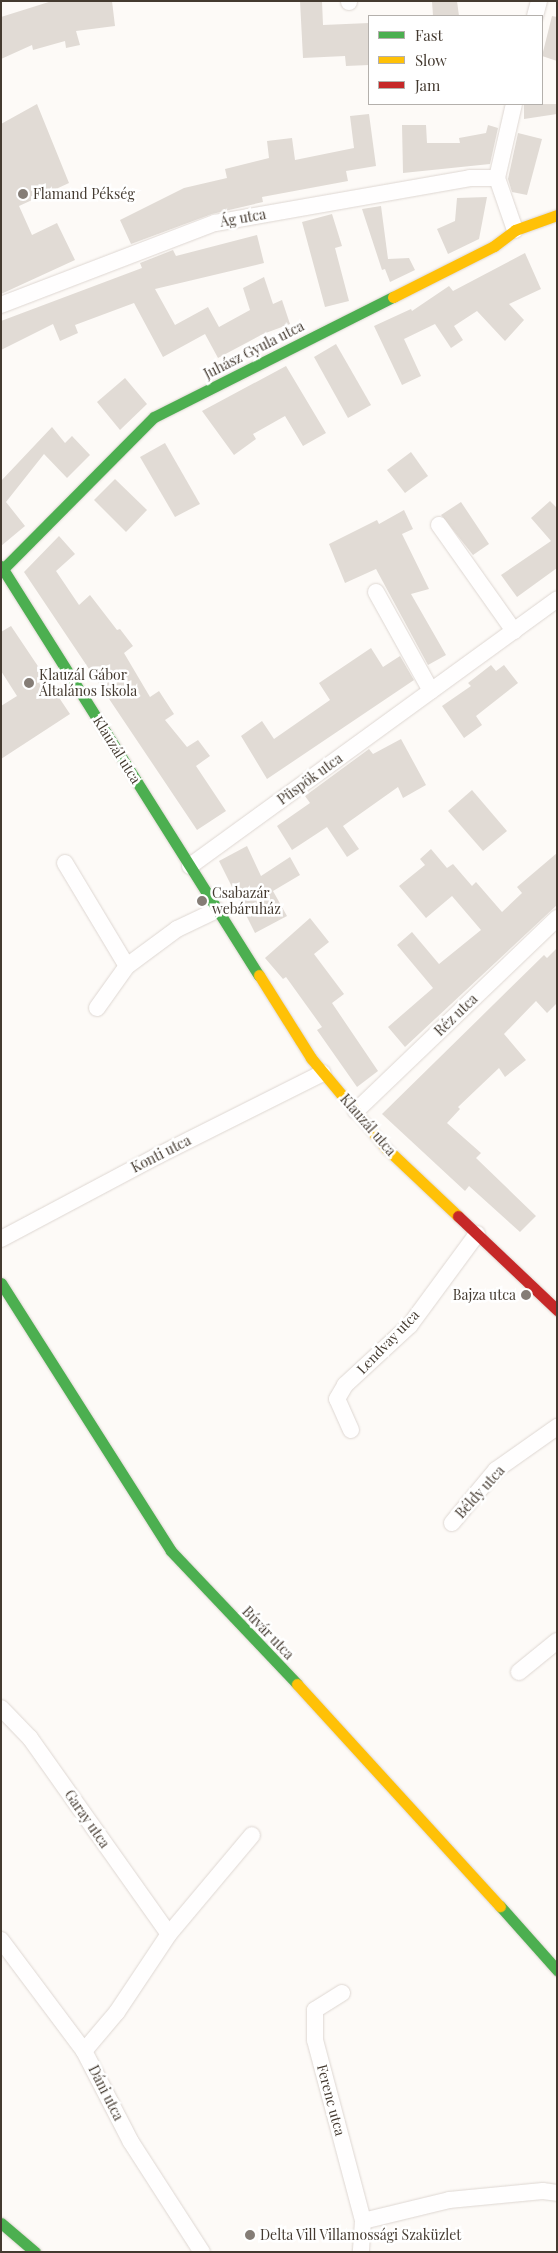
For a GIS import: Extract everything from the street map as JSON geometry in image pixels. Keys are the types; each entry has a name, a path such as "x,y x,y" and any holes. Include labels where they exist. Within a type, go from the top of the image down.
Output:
{"street":[{"path":"535,15 539,1"},
{"path":"514,105 497,178 515,230"},
{"name":"Ág utca","path":"1,304 215,223 470,178 497,178"},
{"name":"Juhász Gyula utca","path":"2,567 154,417 494,246 515,230 557,215"},
{"path":"439,525 514,631"},
{"name":"Klauzál utca","path":"2,567 217,910 323,1073 386,1148 556,1307"},
{"path":"376,592 431,691"},
{"name":"Püspök utca","path":"190,866 557,599"},
{"path":"65,863 127,966"},
{"path":"98,1008 127,966 177,928 217,910"},
{"name":"Réz utca","path":"356,1112 557,918"},
{"name":"Konti utca","path":"1,1239 160,1155 323,1073"},
{"name":"Lendvay utca","path":"351,1430 337,1399 341,1392 410,1325 477,1234"},
{"name":"Búvár utca","path":"1,1283 171,1551 407,1801 557,1970"},
{"name":"Béldy utca","path":"452,1523 496,1470 557,1427"},
{"path":"520,1672 557,1640"},
{"name":"Garay utca","path":"1,1708 30,1738 169,1934"},
{"path":"84,2051 118,2012 169,1934 252,1835"},
{"name":"Dáni utca","path":"1,1940 84,2051 131,2142 202,2252"},
{"name":"Ferenc utca","path":"342,1993 315,2010 315,2040 363,2221 361,2252"},
{"path":"363,2221 449,2200 543,2191 557,2193"},
{"path":"1,2223 35,2252"}],"building":[{"path":"52,1 112,1 115,26 76,31 80,45 66,48 65,41 33,50 32,45 1,59 1,17"},
{"path":"300,1 322,1 323,25 368,23 368,65 346,66 345,56 303,58"},
{"path":"432,1 457,1 459,15 433,15"},
{"path":"552,16 557,17 557,61 543,56"},
{"name":"Flamand Pékség","path":"37,104 69,183 19,206 32,235 57,223 75,260 1,294 1,124"},
{"path":"557,104 557,114 524,119 524,105"},
{"path":"369,114 376,166 346,171 348,181 262,197 263,202 212,214 131,244 120,220 184,188 227,178 225,169 269,158 267,141 292,138 295,160 354,148 350,116"},
{"path":"402,125 426,125 427,143 460,143 459,138 486,133 488,125 498,128 490,164 403,173"},
{"path":"518,133 542,139 527,195 512,192 508,179"},
{"path":"487,197 479,239 448,254 437,229 455,221 457,198"},
{"path":"381,206 388,259 409,258 415,270 390,282 385,269 382,270 362,209"},
{"path":"332,214 342,246 335,248 349,301 325,307 302,222"},
{"path":"257,235 264,263 155,289 175,325 208,307 219,327 250,310 243,288 264,277 273,304 282,300 290,324 263,334 218,358 205,334 163,357 134,303 75,325 78,333 60,341 53,324 1,350 1,321 142,268 140,263 173,250 176,256"},
{"path":"525,253 541,289 509,304 524,320 505,341 477,311 454,326 463,340 451,348 435,324 404,339 421,376 402,385 374,326 411,309 412,311 449,286 453,291"},
{"path":"336,344 371,405 348,418 314,357"},
{"path":"286,366 326,433 303,446 285,416 253,434 256,439 234,455 202,411"},
{"path":"125,378 147,404 120,430 97,402"},
{"path":"52,427 65,443 72,436 90,455 67,478 44,454 6,502 25,526 1,546 1,481"},
{"path":"165,443 200,504 175,517 140,457"},
{"path":"411,452 428,476 405,493 387,470"},
{"path":"115,479 147,510 126,532 94,500"},
{"path":"550,501 557,508 557,568 517,597 501,575 551,541 531,518"},
{"path":"461,502 489,544 473,555 441,515"},
{"path":"404,510 413,529 402,534 429,589 411,594 446,655 428,665 376,569 345,583 329,544 377,520 379,524"},
{"path":"59,536 75,554 56,571 79,605 90,595 117,630 120,629 133,646 124,653 150,697 159,691 174,714 165,720 187,747 198,740 210,756 196,766 226,811 197,830 24,572"},
{"name":"Klauzál Gábor Általános Iskola","path":"11,626 70,714 1,759 1,706 17,696 1,671 1,632"},
{"path":"371,648 383,667 400,656 414,680 267,779 241,736 262,721 274,739 330,700 319,683"},
{"path":"491,665 496,671 504,665 518,683 476,716 482,725 464,738 442,706 471,686 468,683"},
{"path":"401,739 426,785 403,798 398,787 343,826 359,849 347,857 327,827 292,850 277,826 310,803 305,796 369,749 373,754"},
{"path":"472,790 507,831 483,851 448,811"},
{"path":"247,846 261,876 290,857 300,875 273,891 287,916 255,933 219,861"},
{"path":"431,849 447,868 453,864 472,886 476,882 502,912 522,893 517,887 557,853 557,905 405,1047 388,1027 433,988 397,945 412,932 439,964 481,930 452,896 426,918 399,886 425,865 420,859"},
{"path":"310,918 329,942 314,954 344,994 332,1003 378,1071 357,1087 317,1030 322,1027 286,977 283,979 265,958"},
{"path":"557,948 557,1003 547,1013 536,1001 504,1034 526,1060 505,1077 499,1068 458,1107 460,1109 447,1123 481,1153 476,1158 536,1216 520,1232 469,1186 465,1191 382,1114 544,955 547,958"}],"traffic: fast":[{"path":"3,569 154,417 393,297"},
{"path":"1,566 259,975"},
{"path":"1,1283 171,1551 297,1684"},
{"path":"500,1906 557,1970"},
{"path":"1,2223 35,2252"}],"traffic: slow":[{"path":"393,297 494,246 515,230 557,215"},
{"path":"259,975 311,1058 386,1148 458,1216"},
{"path":"297,1684 500,1906"}],"traffic: jam":[{"path":"458,1216 557,1310"}],"place":[{"name":"Flamand Pékség","path":"23,194"},
{"name":"Klauzál Gábor Általános Iskola","path":"29,683"},
{"name":"Csabazár webáruház","path":"202,901"},
{"name":"Bajza utca","path":"526,1295"},
{"name":"Delta Vill Villamossági Szaküzlet","path":"250,2235"}]}
